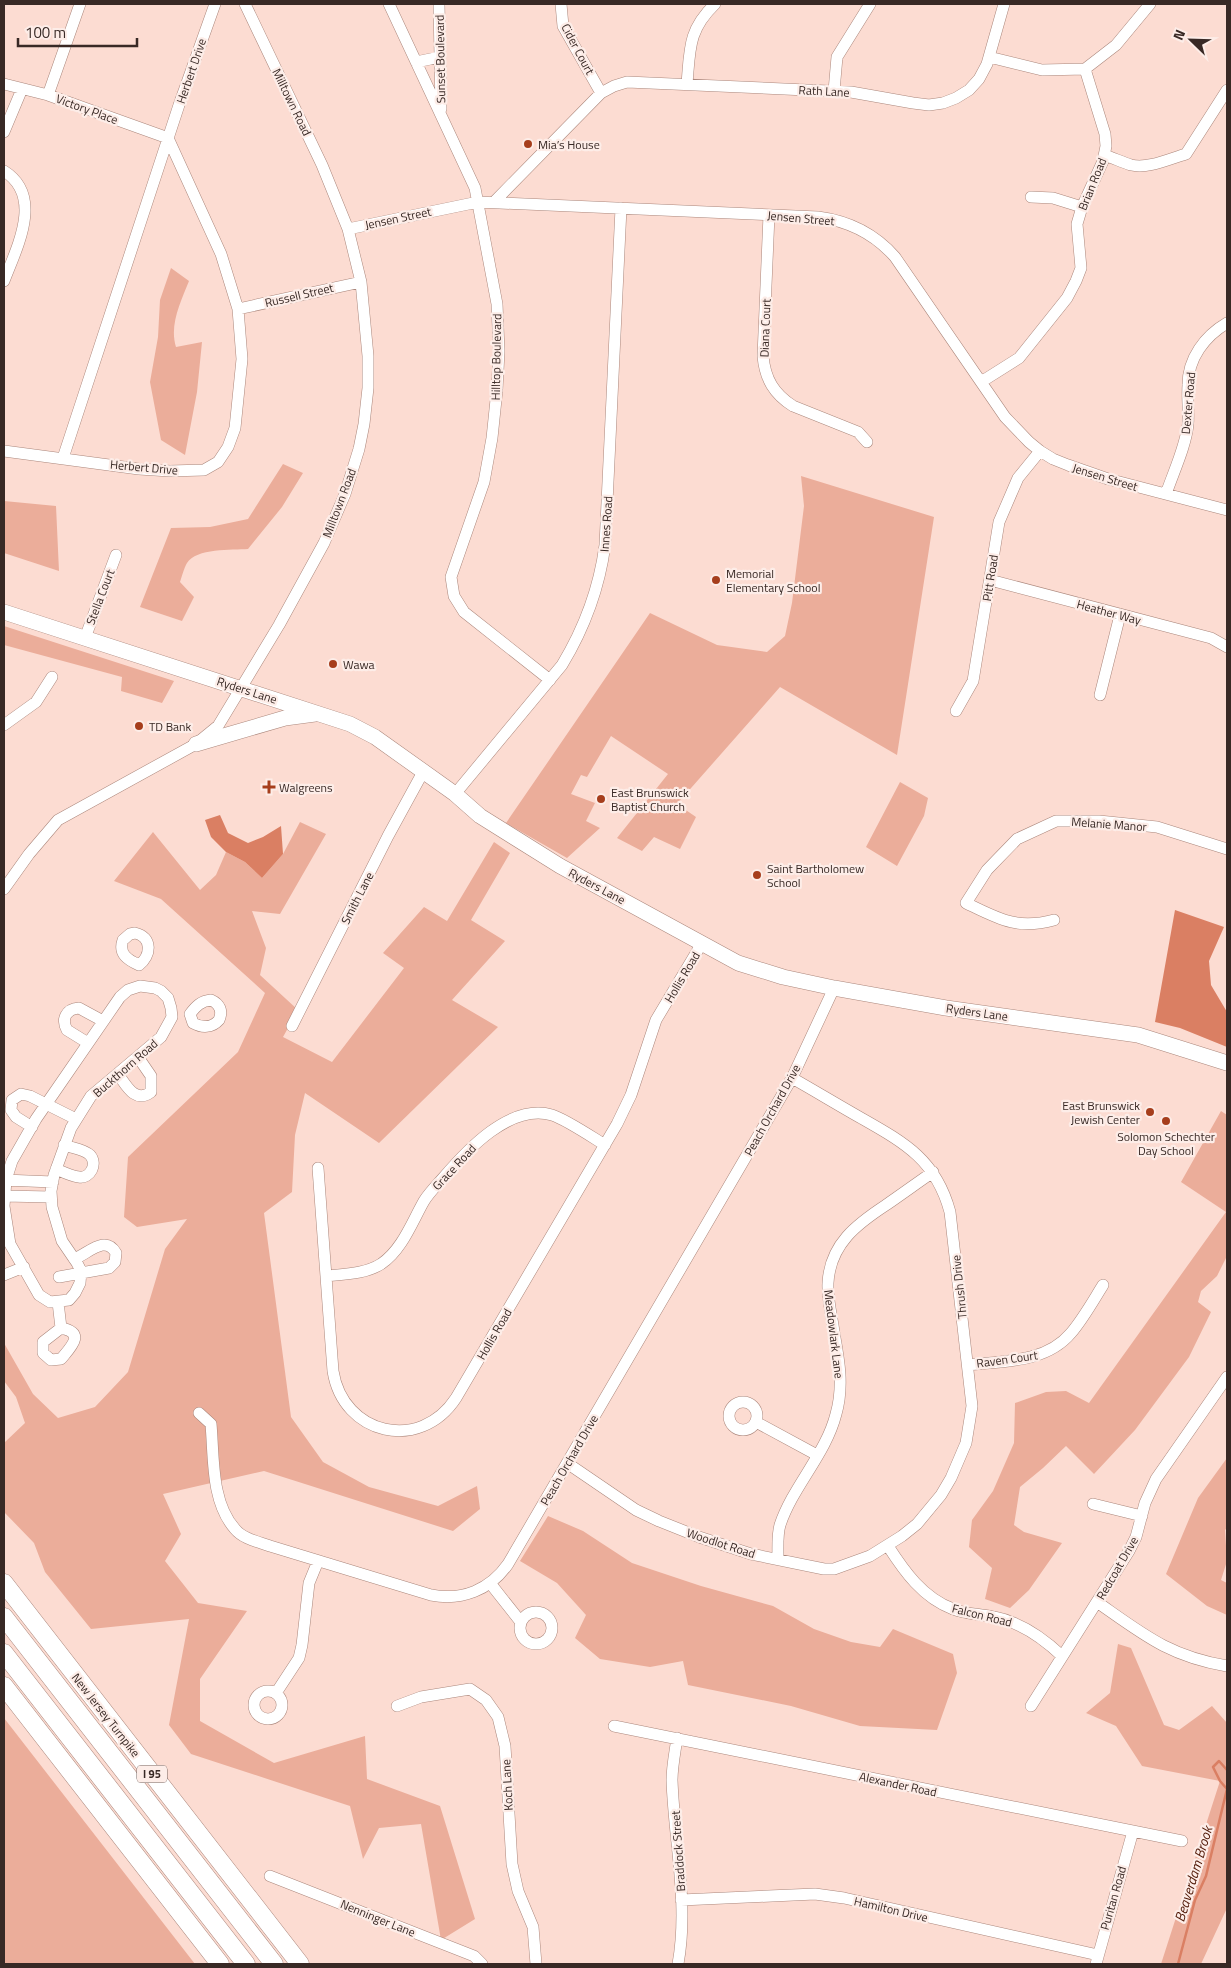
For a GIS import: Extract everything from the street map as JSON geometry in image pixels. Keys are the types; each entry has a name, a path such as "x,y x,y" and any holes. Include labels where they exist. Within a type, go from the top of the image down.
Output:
{"highway":[{"name":"New Jersey Turnpike","path":"4,1583 300,1964"},
{"name":"New Jersey Turnpike","path":"4,1617 274,1964"},
{"path":"4,1653 246,1964"},
{"path":"4,1686 220,1964"}],"main road":[{"name":"Ryders Lane","path":"4,612 241,687 350,724 375,737 455,794 480,816 560,866 738,963 783,977 834,988 946,1008 1138,1035 1227,1063"},
{"path":"196,744 285,718 319,714"}],"street":[{"path":"48,95 80,4"},
{"name":"Herbert Drive","path":"168,138 221,254 238,309 242,358 235,428 228,447 218,462 204,470 170,471 139,469 63,458 168,138 215,4"},
{"name":"Milltown Road","path":"4,889 29,854 58,820 196,744 218,726 279,625 324,543 345,494 359,450 368,388 368,356 361,282 348,229 322,165 245,4"},
{"name":"Hilltop Boulevard","path":"389,4 475,188 497,304 497,390 492,438 484,482 452,569 452,586 458,604 464,612 550,680"},
{"name":"Sunset Boulevard","path":"440,4 441,114"},
{"name":"Cider Court","path":"561,4 563,26 602,93"},
{"path":"687,84 691,41 695,28 703,15 715,4"},
{"path":"834,91 837,57 870,4"},
{"name":"Rath Lane","path":"494,202 602,93 614,86 627,82 851,92 929,105 943,103 956,98 969,90 979,79 989,57 1004,4"},
{"path":"989,57 1042,70 1085,69 1116,45 1150,4"},
{"path":"416,62 440,57"},
{"name":"Brian Road","path":"981,382 1019,358 1067,298 1076,281 1080,268 1077,224 1082,207 1104,156 1105,134 1085,69"},
{"name":"Victory Place","path":"4,84 48,95 168,138"},
{"path":"4,132 22,89"},
{"path":"1104,156 1132,165 1154,164 1186,154 1227,90"},
{"path":"4,171 11,175 19,185 24,205 24,214 22,234 4,281"},
{"path":"1032,197 1053,198 1082,207"},
{"name":"Jensen Street","path":"348,229 478,202 818,217 840,221 861,229 880,242 895,257 1005,417 1040,451 1053,459 1087,472 1227,510"},
{"name":"Innes Road","path":"455,794 550,680 575,643 587,619 602,569 606,545 622,208"},
{"name":"Diana Court","path":"769,215 763,356 767,378 776,392 793,406 858,432 867,442"},
{"name":"Russell Street","path":"238,309 361,282"},
{"name":"Dexter Road","path":"1166,494 1188,424 1188,384 1192,362 1204,342 1227,323"},
{"path":"4,451 63,458"},
{"name":"Pitt Road","path":"956,711 973,681 999,522 1018,478 1040,451"},
{"name":"Stella Court","path":"84,638 116,555"},
{"name":"Heather Way","path":"990,580 1211,638 1227,646"},
{"path":"1100,695 1120,615"},
{"path":"4,724 36,702 52,677"},
{"name":"Smith Lane","path":"292,1026 388,836 423,772"},
{"name":"Melanie Manor","path":"1054,920 1036,925 1004,921 966,903 987,870 1017,839 1056,821 1099,821 1157,828 1226,845"},
{"name":"Hollis Road","path":"318,1168 333,1371 338,1391 345,1403 360,1418 371,1425 384,1429 405,1431 425,1425 442,1414 456,1398 605,1144 631,1095 656,1020 702,943"},
{"path":"137,987 139,965"},
{"path":"80,1273 80,1283 69,1300 50,1302 39,1295 24,1267 7,1246 4,1196 5,1180 12,1161 46,1104 88,1042 120,997 128,990 137,987 155,988 168,998 172,1017 191,1018"},
{"name":"Peach Orchard Drive","path":"199,1413 211,1424 218,1494 223,1510 236,1530 246,1537 438,1597 468,1594 490,1583 508,1564 792,1078 834,988"},
{"path":"88,1042 67,1030 64,1020 66,1014 73,1009 82,1009 103,1021"},
{"name":"Buckthorn Road","path":"80,1273 74,1259 62,1241 55,1223 51,1197 56,1169 64,1145 76,1119 91,1096 161,1037 172,1017"},
{"path":"118,1074 136,1095 146,1095 152,1090 151,1076 138,1057"},
{"name":"Thrush Drive","path":"792,1078 906,1144 924,1160 933,1172 943,1190 950,1212 972,1406 966,1443 951,1478 930,1510 917,1524 888,1546"},
{"path":"32,1127 13,1115 10,1105 12,1100 21,1094 26,1094 76,1119"},
{"name":"Grace Road","path":"326,1276 362,1272 378,1266 388,1259 399,1245 425,1199 466,1151 493,1130 519,1117 538,1113 553,1115 605,1144"},
{"path":"56,1169 78,1177 88,1175 92,1170 93,1161 89,1154 64,1145"},
{"name":"Meadowlark Lane","path":"778,1559 780,1526 836,1416 840,1389 840,1362 828,1289 829,1272 834,1256 842,1241 854,1228 933,1172"},
{"path":"5,1180 53,1182"},
{"path":"4,1196 51,1197"},
{"path":"59,1277 109,1268 115,1262 116,1253 109,1245 104,1244 74,1259"},
{"path":"4,1275 24,1267"},
{"name":"Raven Court","path":"968,1365 1034,1357 1054,1348 1071,1333 1103,1285"},
{"path":"58,1302 60,1328"},
{"name":"Redcoat Drive","path":"1031,1706 1129,1551 1136,1537 1150,1490 1156,1479 1227,1377"},
{"path":"756,1422 817,1455"},
{"name":"Woodlot Road","path":"567,1463 636,1510 699,1537 750,1554 824,1569 834,1569 861,1560 888,1546"},
{"path":"1093,1504 1142,1516"},
{"name":"Falcon Road","path":"888,1546 906,1574 938,1602 953,1609 1013,1622 1045,1640 1062,1656"},
{"path":"276,1694 299,1658 309,1583 318,1561"},
{"path":"490,1583 520,1621"},
{"path":"1097,1602 1154,1642 1206,1662 1227,1666"},
{"name":"Koch Lane","path":"398,1706 421,1697 470,1689 486,1700 498,1717 505,1746 512,1864 518,1891 533,1928 536,1964"},
{"name":"Alexander Road","path":"614,1726 1182,1841"},
{"name":"Braddock Street","path":"677,1738 672,1778 681,1900 682,1940 678,1964"},
{"name":"Puritan Road","path":"1097,1959 1132,1832"},
{"name":"Nenninger Lane","path":"270,1876 474,1956 482,1964"},
{"name":"Hamilton Drive","path":"681,1900 815,1894 844,1898 1097,1959"}],"shaded area":[{"path":"171,268 189,281 175,322 174,339 176,347 202,342 197,392 185,455 161,440 150,382 158,337 160,300"},
{"path":"283,464 303,473 282,507 248,549 206,552 192,558 187,563 180,582 194,597 182,621 140,607 171,528 210,527 248,519"},
{"path":"801,476 934,517 897,755 780,687 677,804 696,817 680,849 654,837 642,851 617,838 668,774 611,736 587,777 581,775 571,794 595,803 586,821 600,828 567,858 506,823 650,613 717,645 767,652 785,636 792,603 804,506"},
{"path":"4,501 56,506 59,571 4,553"},
{"path":"4,626 174,681 162,703 121,691 122,677 4,645"},
{"path":"900,782 928,798 924,816 897,866 866,847"},
{"path":"220,815 228,833 248,843 263,837 281,826 283,854 262,878 245,862 226,852 211,837 205,820"},
{"path":"300,822 326,834 280,914 252,911 266,948 260,975 298,1010 283,1037 332,1062 404,968 383,953 424,907 447,921 494,842 510,853 471,920 505,941 452,1000 498,1027 379,1143 305,1093 295,1135 292,1192 264,1213 291,1417 323,1462 369,1487 438,1506 477,1486 480,1509 453,1531 264,1471 163,1494 181,1534 165,1561 198,1603 247,1611 200,1679 200,1721 274,1763 365,1736 367,1779 440,1806 475,1919 441,1940 421,1824 379,1828 363,1859 350,1806 191,1754 169,1725 189,1619 91,1629 45,1572 34,1543 4,1512 4,1443 25,1423 16,1397 4,1381 4,1343 33,1394 58,1418 95,1407 128,1372 165,1249 187,1219 137,1227 124,1217 128,1157 238,1052 265,993 161,899 114,881 153,832 200,890 216,875 226,852 245,862 262,878 283,854"},
{"path":"1175,910 1224,927 1209,961 1211,985 1227,1012 1227,1047 1180,1028 1155,1022"},
{"path":"1221,1111 1227,1115 1227,1256 1217,1276 1201,1291 1198,1302 1211,1312 1189,1357 1135,1430 1094,1474 1066,1446 1020,1487 1014,1525 1024,1532 1062,1543 1029,1590 1010,1608 985,1599 992,1568 969,1547 972,1520 993,1491 1014,1443 1015,1403 1046,1392 1066,1391 1089,1403 1226,1212 1181,1182"},
{"path":"1227,1458 1227,1528 1225,1530 1227,1561 1221,1580 1227,1583 1227,1615 1207,1606 1166,1574 1198,1498"},
{"path":"548,1516 583,1531 632,1563 701,1586 773,1606 814,1629 851,1642 880,1647 893,1629 953,1654 957,1673 937,1730 860,1726 791,1706 688,1685 683,1661 650,1667 600,1659 575,1638 586,1615 557,1583 520,1561"},
{"path":"1118,1644 1131,1648 1164,1725 1179,1730 1212,1706 1227,1723 1227,1908 1201,1964 1161,1964 1220,1781 1142,1766 1116,1726 1086,1713 1110,1693"},
{"path":"4,1718 195,1964 4,1964"}],"waterway":[{"path":"1227,1770 1219,1761 1213,1767 1220,1781 1227,1789"},
{"name":"Beaverdam Brook","path":"1178,1964 1195,1900 1206,1876 1227,1789"}],"place":[{"name":"Mia’s House","path":"528,144"},
{"name":"Memorial Elementary School","path":"716,580"},
{"name":"Wawa","path":"333,664"},
{"name":"TD Bank","path":"139,726"},
{"name":"Walgreens","path":"269,787"},
{"name":"East Brunswick Baptist Church","path":"601,799"},
{"name":"Saint Bartholomew School","path":"757,875"},
{"name":"East Brunswick Jewish Center","path":"1150,1112"},
{"name":"Solomon Schechter Day School","path":"1166,1121"}]}
